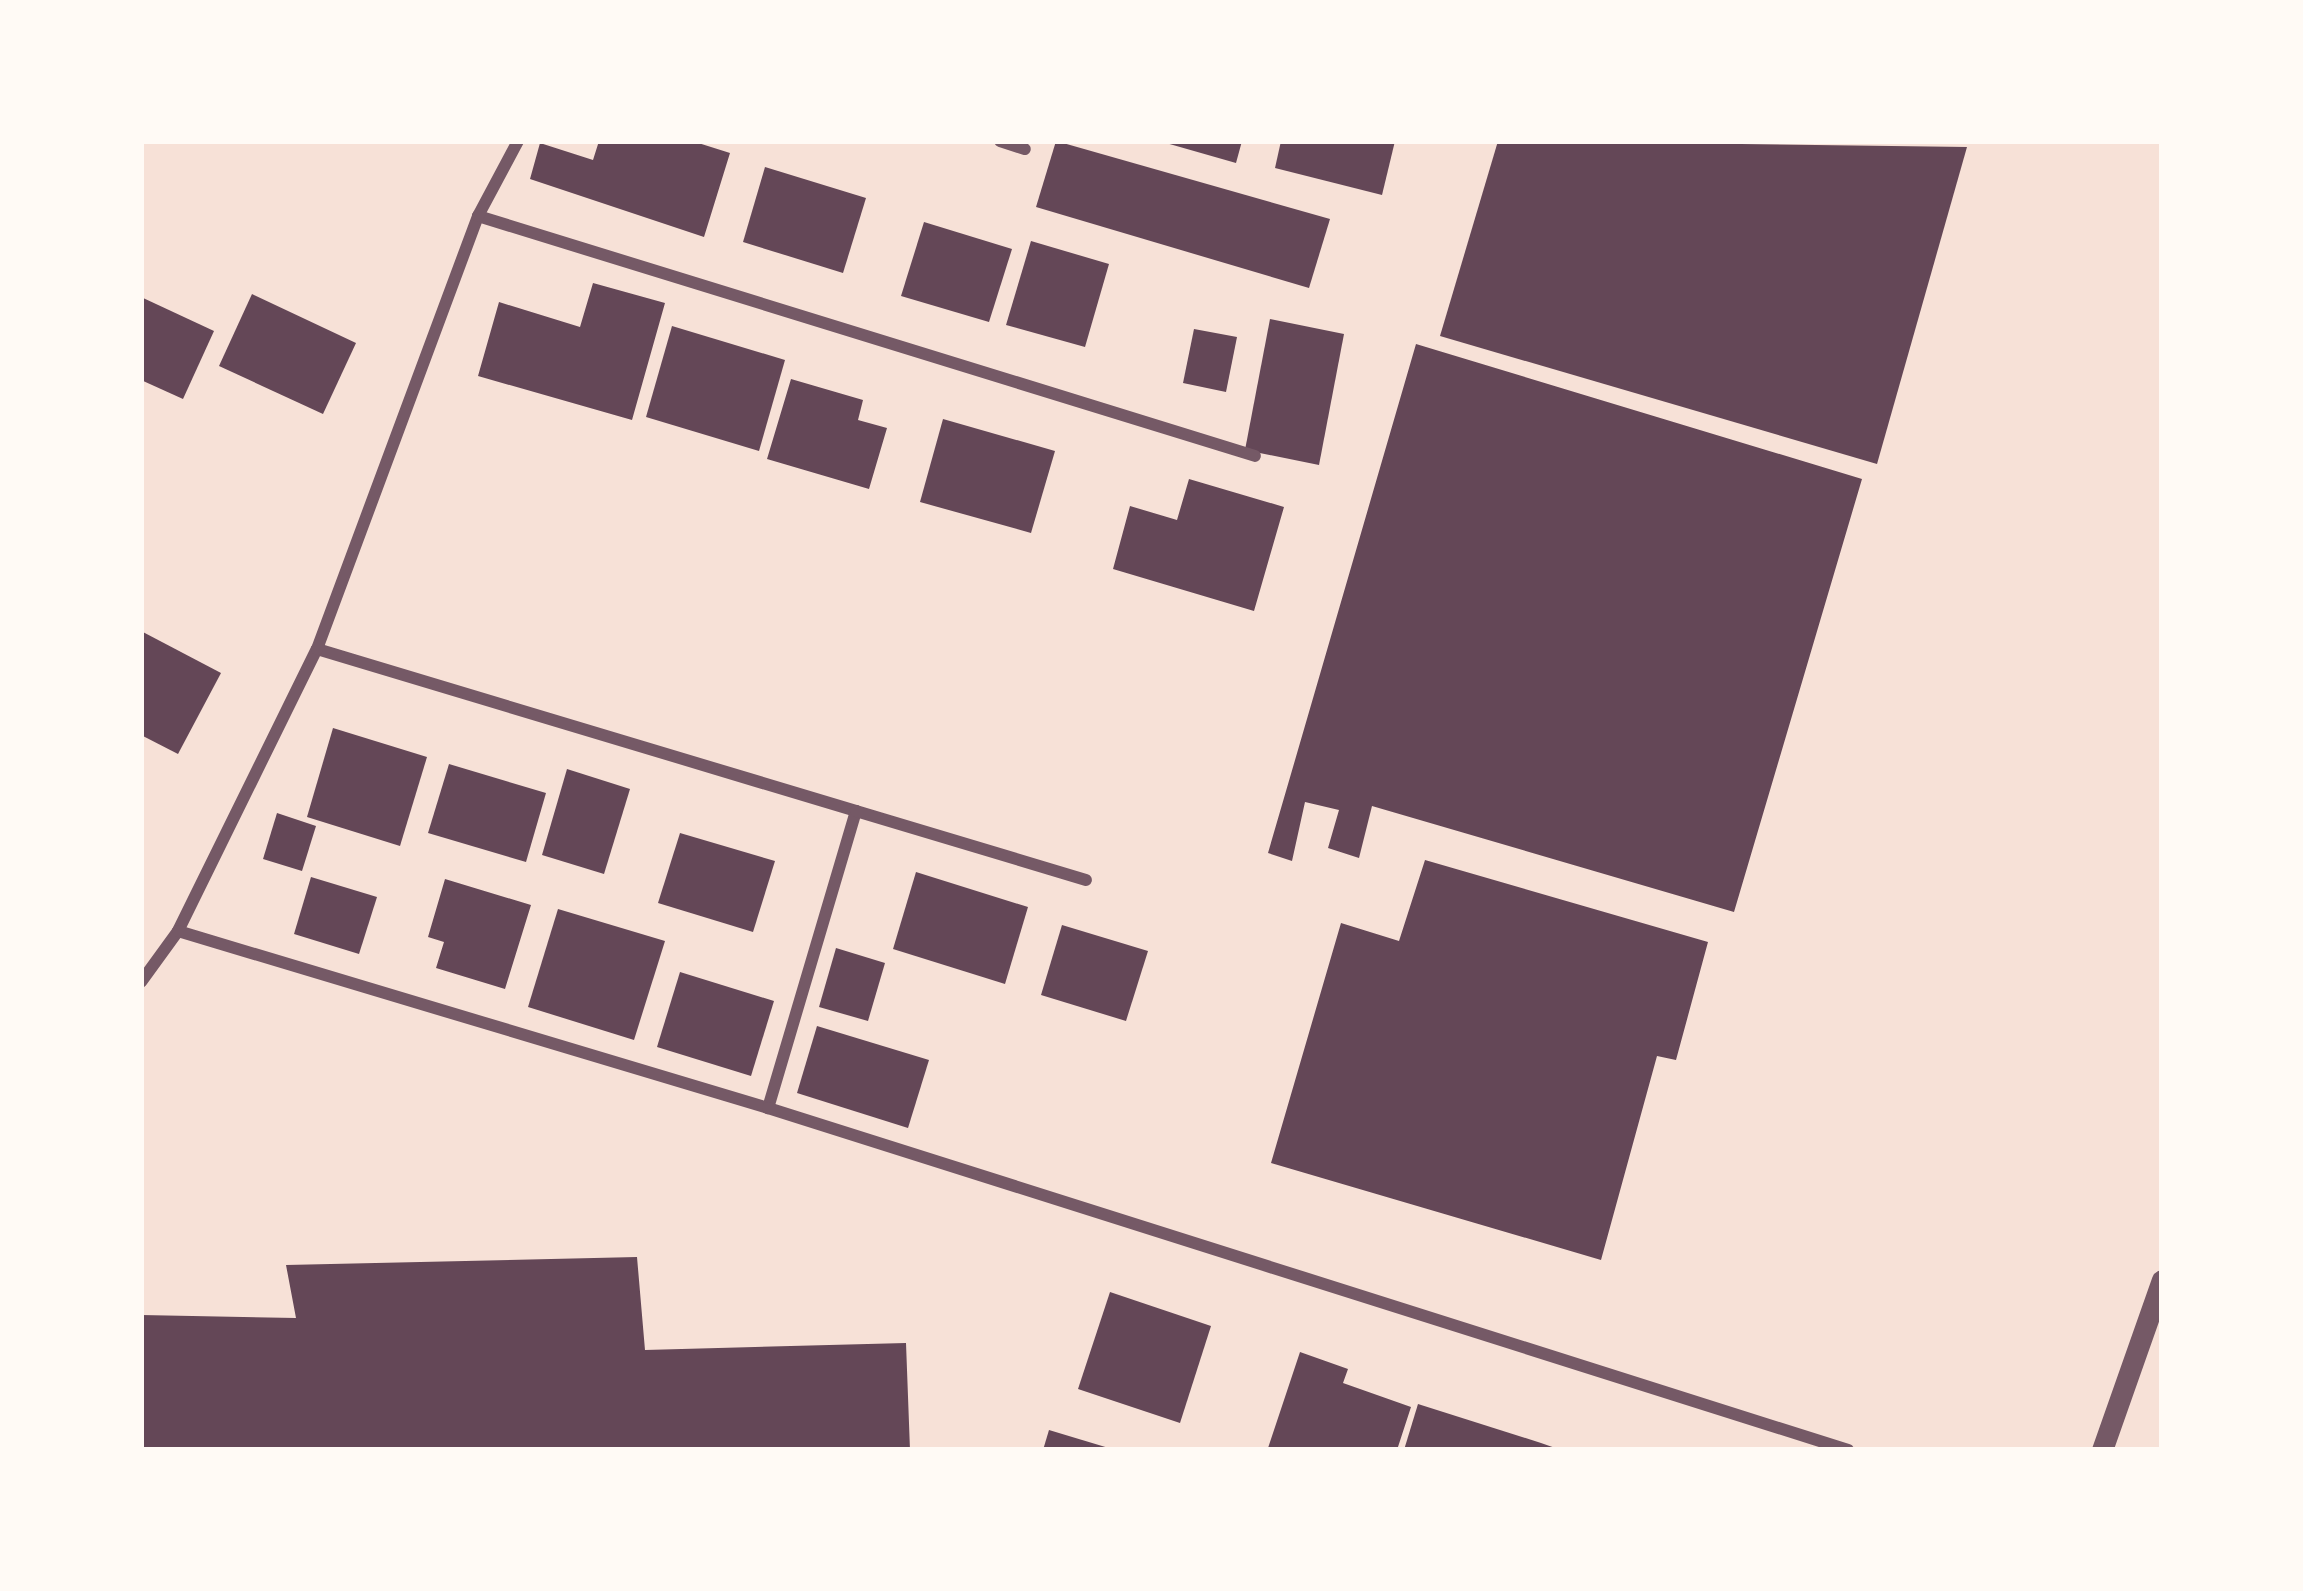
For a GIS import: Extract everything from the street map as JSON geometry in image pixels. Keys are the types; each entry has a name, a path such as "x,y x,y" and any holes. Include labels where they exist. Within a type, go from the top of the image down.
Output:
{"street":[{"path":"141,982 178,931 317,649 478,216 518,141"},
{"path":"1000,141 1025,149"},
{"path":"478,216 1255,456"},
{"path":"317,649 1086,880"},
{"path":"768,1108 856,811"},
{"path":"178,931 768,1108 1848,1450"},
{"path":"2102,1450 2162,1280"}],"building":[{"path":"599,141 692,141 730,153 704,237 530,179 540,143 593,160"},
{"path":"1056,141 1330,219 1309,288 1036,207"},
{"path":"1159,141 1242,141 1236,163"},
{"path":"1281,141 1395,141 1382,195 1275,168"},
{"path":"1498,141 1967,147 1877,464 1440,336"},
{"path":"765,167 866,198 843,273 743,242"},
{"path":"924,222 1012,249 989,322 901,296"},
{"path":"1031,241 1109,264 1085,347 1006,325"},
{"path":"593,283 665,303 632,420 478,376 499,302 580,327"},
{"path":"252,294 356,343 323,414 219,366"},
{"path":"141,297 214,331 183,399 141,380"},
{"path":"1270,319 1344,334 1319,465 1245,450"},
{"path":"672,326 785,360 759,451 646,417"},
{"path":"1194,329 1237,337 1226,392 1183,383"},
{"path":"1416,344 1862,479 1734,912 1372,806 1359,858 1328,848 1339,810 1305,802 1292,861 1268,853"},
{"path":"791,379 863,400 858,420 887,428 869,489 767,459"},
{"path":"943,419 1055,451 1031,533 920,502"},
{"path":"1189,479 1284,507 1254,611 1113,569 1130,506 1177,520"},
{"path":"141,631 221,673 178,754 141,735"},
{"path":"333,728 427,757 400,846 307,817"},
{"path":"449,764 546,793 526,862 428,833"},
{"path":"567,769 630,789 604,874 542,855"},
{"path":"277,813 316,826 302,871 263,859"},
{"path":"680,833 775,861 753,932 658,903"},
{"path":"1425,860 1708,942 1676,1060 1657,1056 1601,1260 1271,1163 1341,923 1399,941"},
{"path":"916,872 1028,907 1005,984 893,949"},
{"path":"311,877 377,897 359,954 294,934"},
{"path":"445,879 531,905 505,989 436,968 444,942 428,937"},
{"path":"558,909 665,941 634,1040 528,1007"},
{"path":"1062,925 1148,951 1126,1021 1041,995"},
{"path":"836,948 885,963 868,1021 819,1007"},
{"path":"680,972 774,1001 751,1076 657,1047"},
{"path":"817,1026 929,1060 908,1128 797,1093"},
{"path":"637,1257 645,1350 906,1343 910,1450 141,1450 141,1315 296,1318 286,1265"},
{"path":"1110,1292 1211,1326 1180,1423 1078,1389"},
{"path":"1300,1352 1348,1369 1343,1383 1411,1407 1397,1450 1268,1448"},
{"path":"1418,1404 1541,1443 1561,1450 1404,1450"},
{"path":"1049,1430 1112,1449 1112,1450 1043,1450"}]}
